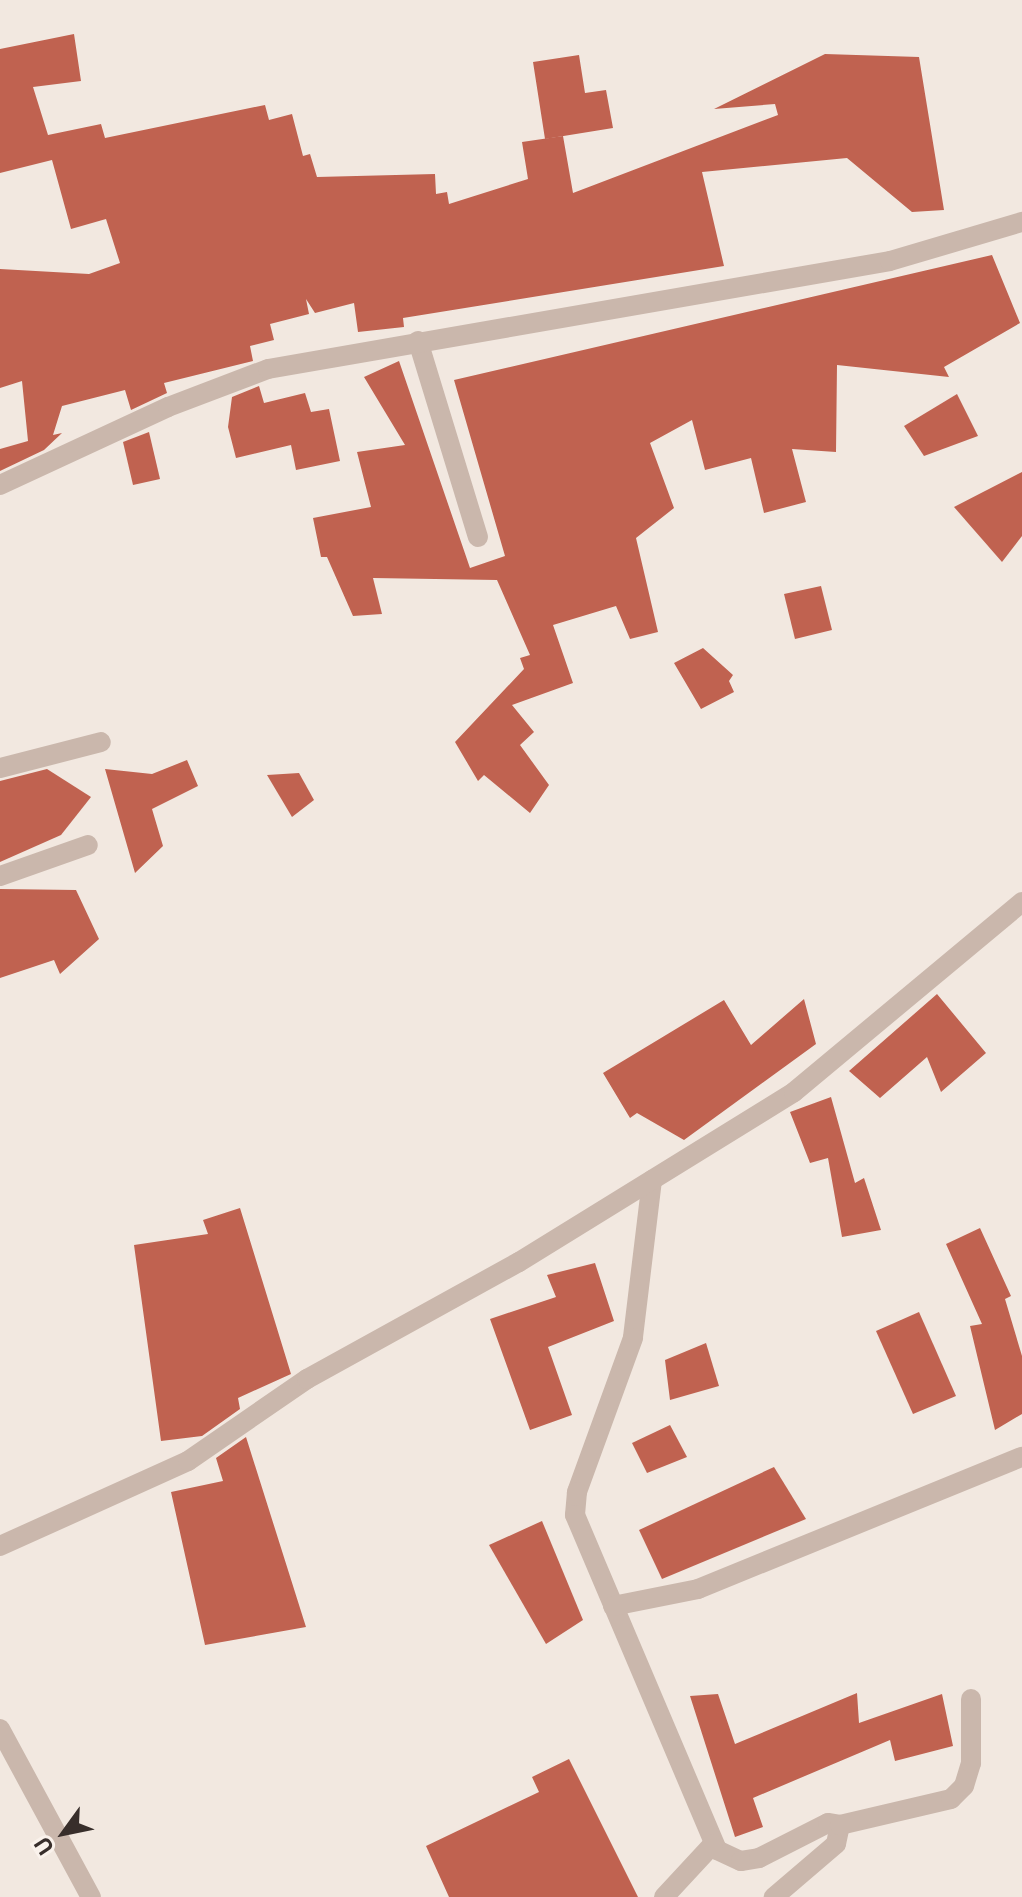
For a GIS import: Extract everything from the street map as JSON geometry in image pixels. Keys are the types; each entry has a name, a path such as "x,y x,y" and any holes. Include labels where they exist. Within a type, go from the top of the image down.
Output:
{"street":[{"path":"0,485 168,407 268,369 890,261 1022,222"},
{"path":"418,341 478,537"},
{"path":"0,768 101,742"},
{"path":"0,876 88,845"},
{"path":"0,1546 188,1461 307,1379 652,1180 794,1092 1022,902"},
{"path":"652,1180 633,1338 577,1492 582,1540 713,1844 726,1858 741,1861 828,1823 840,1825 951,1799 964,1786 971,1763 971,1699"},
{"path":"613,1606 698,1589 1022,1457"},
{"path":"0,1729 91,1897"},
{"path":"774,1897 836,1844 840,1825"},
{"path":"664,1897 713,1844"}],"building":[{"path":"74,34 81,81 33,87 48,135 101,124 105,138 265,105 269,120 292,114 303,156 310,154 317,177 435,174 436,194 447,192 449,204 528,179 522,142 563,136 573,193 778,115 775,104 714,109 825,54 919,57 944,210 912,212 847,158 702,172 724,266 403,318 404,327 358,332 354,303 315,313 306,299 309,314 270,324 274,340 250,346 253,361 164,383 167,393 131,410 125,390 62,406 53,435 62,433 44,450 0,471 0,449 28,441 22,381 0,388 0,269 89,274 120,263 106,219 71,229 52,160 0,173 0,49"},
{"path":"579,55 585,93 606,90 613,128 545,139 533,62"},
{"path":"992,255 1020,323 944,367 949,377 837,365 836,452 792,449 806,502 764,513 751,458 705,470 692,420 650,443 674,508 636,538 658,632 630,639 616,606 553,625 573,683 512,705 534,732 520,745 549,785 530,813 484,775 478,781 455,742 524,669 520,658 530,655 497,580 373,578 382,614 353,616 327,557 321,557 313,518 371,507 357,452 405,445 364,377 399,361 470,568 505,556 454,380"},
{"path":"259,386 264,403 305,393 311,412 329,409 340,461 296,470 291,445 236,458 228,427 232,397"},
{"path":"957,394 978,436 924,456 904,426"},
{"path":"149,432 160,479 133,485 123,442"},
{"path":"1022,472 1022,536 1002,562 954,507"},
{"path":"821,586 832,630 795,639 784,594"},
{"path":"703,648 733,675 729,681 734,692 701,709 674,663"},
{"path":"187,760 198,786 152,809 163,846 135,873 105,769 152,774"},
{"path":"47,769 91,797 61,835 0,862 0,781"},
{"path":"299,773 314,800 292,817 267,775"},
{"path":"0,889 76,890 99,939 60,974 54,960 0,978"},
{"path":"937,994 986,1053 941,1092 927,1057 880,1098 849,1071"},
{"path":"804,999 816,1044 684,1140 637,1113 630,1118 603,1073 724,1000 751,1045"},
{"path":"831,1097 855,1183 864,1178 881,1230 842,1237 828,1158 810,1163 790,1112"},
{"path":"240,1208 291,1374 238,1398 240,1409 202,1436 161,1441 134,1245 208,1234 203,1220"},
{"path":"980,1228 1011,1296 1005,1299 1022,1356 1022,1414 995,1430 970,1326 982,1324 946,1244"},
{"path":"595,1263 614,1321 548,1347 572,1415 530,1430 490,1319 556,1297 547,1275"},
{"path":"919,1312 956,1396 913,1414 876,1331"},
{"path":"706,1343 719,1386 670,1400 665,1360"},
{"path":"670,1425 687,1457 647,1473 632,1443"},
{"path":"246,1437 306,1627 205,1645 171,1492 223,1481 216,1458"},
{"path":"774,1467 806,1519 662,1579 639,1530"},
{"path":"542,1521 583,1620 546,1644 489,1545"},
{"path":"857,1693 859,1723 942,1694 953,1746 895,1761 890,1740 753,1798 763,1827 735,1837 690,1696 718,1694 735,1744"},
{"path":"569,1759 638,1897 449,1897 426,1846 539,1792 532,1777"}]}
